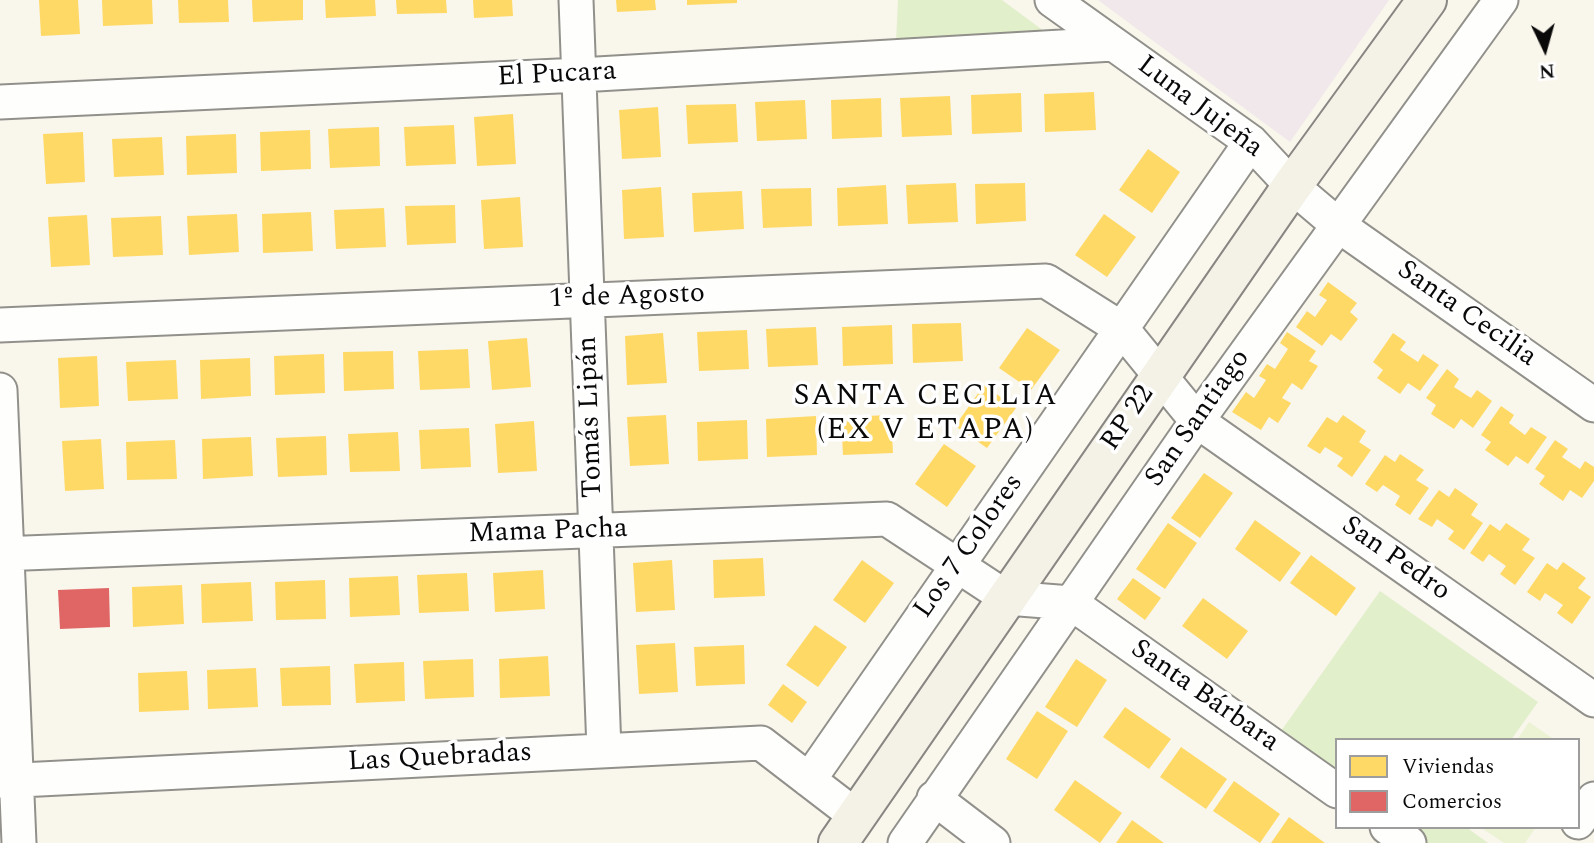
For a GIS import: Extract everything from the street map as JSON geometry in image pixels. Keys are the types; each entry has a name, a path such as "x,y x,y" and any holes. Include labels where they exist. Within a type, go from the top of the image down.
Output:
{"street":[{"name":"Tomás Lipán","path":"576,0 604,750"},
{"name":"Luna Jujeña","path":"1052,0 1251,142 1292,186 1338,225"},
{"name":"RP 22","path":"847,829 1292,186 1427,0"},
{"name":"San Santiago","path":"905,843 1197,421 1502,0"},
{"name":"El Pucara","path":"0,102 580,75 1113,44"},
{"name":"Los 7 Colores","path":"809,780 1251,142"},
{"name":"Santa Cecilia","path":"1338,225 1594,405"},
{"name":"1º de Agosto","path":"0,325 1046,281 1122,329 1197,421"},
{"path":"0,390 8,780 19,843"},
{"name":"San Pedro","path":"1197,421 1594,700"},
{"name":"Mama Pacha","path":"4,554 887,519 1007,598 1071,603"},
{"name":"Santa Bárbara","path":"1071,603 1335,790"},
{"name":"Las Quebradas","path":"8,780 761,743 809,780 847,829"},
{"path":"934,798 993,843"},
{"path":"1580,819 1594,799"},
{"path":"1390,829 1409,843"}],"shaded area":[{"path":"1098,0 1389,0 1290,142"}],"green space":[{"path":"898,0 1002,0 1056,40 896,42"},
{"path":"1380,591 1538,702 1512,738 1335,738 1335,785 1274,741"},
{"path":"1529,722 1552,738 1518,738"},
{"path":"1397,829 1469,829 1488,843 1417,843"},
{"path":"1483,829 1535,829 1525,843 1504,843"}],"building: Viviendas":[{"path":"39,0 78,0 80,34 41,36"},
{"path":"102,0 152,0 153,24 103,26"},
{"path":"178,0 228,0 229,22 179,23"},
{"path":"252,0 303,0 303,20 253,22"},
{"path":"325,0 375,0 376,16 326,18"},
{"path":"396,0 446,0 447,13 397,14"},
{"path":"473,0 512,0 513,16 474,18"},
{"path":"616,0 655,0 656,10 617,12"},
{"path":"687,0 737,0 737,3 687,5"},
{"path":"1094,92 1096,130 1045,132 1044,94"},
{"path":"1021,93 1022,132 972,134 971,95"},
{"path":"950,96 952,135 902,137 900,98"},
{"path":"881,98 882,137 832,139 831,100"},
{"path":"805,100 807,139 757,141 755,102"},
{"path":"736,104 738,142 688,144 686,105"},
{"path":"658,107 661,157 622,159 619,110"},
{"path":"513,114 516,164 477,166 474,117"},
{"path":"454,125 456,164 406,166 404,127"},
{"path":"379,127 380,166 330,168 328,129"},
{"path":"310,130 311,169 261,171 260,132"},
{"path":"83,132 85,182 46,184 43,134"},
{"path":"236,134 237,173 187,175 186,136"},
{"path":"162,137 164,175 114,177 112,139"},
{"path":"1148,149 1180,172 1152,213 1119,190"},
{"path":"956,183 958,222 908,224 906,185"},
{"path":"1025,183 1026,221 976,224 975,184"},
{"path":"886,185 888,224 838,226 837,188"},
{"path":"661,187 664,237 624,239 622,190"},
{"path":"811,188 812,226 763,228 761,189"},
{"path":"742,191 744,229 694,232 692,193"},
{"path":"520,197 523,247 484,249 481,200"},
{"path":"455,205 456,243 407,245 405,206"},
{"path":"384,208 386,247 336,249 334,210"},
{"path":"311,212 313,251 263,253 262,214"},
{"path":"237,214 239,252 189,255 187,216"},
{"path":"1104,214 1136,237 1107,277 1075,255"},
{"path":"87,215 90,265 51,267 48,217"},
{"path":"161,216 163,255 113,257 111,218"},
{"path":"1328,282 1357,303 1350,312 1358,319 1341,341 1331,334 1322,346 1296,327 1307,311 1315,317 1327,300 1319,295"},
{"path":"961,323 963,361 913,363 912,324"},
{"path":"892,325 893,364 843,366 842,327"},
{"path":"816,327 818,365 768,367 766,329"},
{"path":"1027,328 1060,350 1031,390 999,368"},
{"path":"747,330 749,369 699,371 697,332"},
{"path":"1287,332 1316,351 1309,361 1318,366 1302,390 1292,383 1282,398 1291,403 1278,423 1269,417 1261,430 1232,412 1246,392 1254,398 1266,380 1259,376 1267,364 1275,369 1288,349 1280,343"},
{"path":"663,333 667,383 627,385 625,336"},
{"path":"1393,333 1406,342 1400,350 1418,362 1423,354 1439,365 1420,391 1408,383 1400,394 1377,378 1383,370 1373,362"},
{"path":"527,338 531,387 492,390 488,341"},
{"path":"468,349 470,388 420,390 418,351"},
{"path":"393,351 394,389 344,391 343,352"},
{"path":"324,354 325,393 275,395 274,356"},
{"path":"97,356 99,406 60,408 58,358"},
{"path":"250,358 251,396 201,399 200,360"},
{"path":"176,360 178,399 128,401 126,362"},
{"path":"1447,369 1459,379 1454,387 1471,398 1477,390 1492,401 1473,428 1461,419 1454,429 1431,414 1436,405 1426,398"},
{"path":"984,385 1016,408 987,448 955,426"},
{"path":"1501,406 1514,415 1509,423 1525,435 1531,427 1547,437 1528,464 1516,456 1508,466 1485,450 1491,442 1481,435"},
{"path":"666,415 669,464 630,466 627,417"},
{"path":"891,415 893,453 843,455 841,417"},
{"path":"1343,415 1366,431 1359,442 1371,450 1352,477 1337,466 1343,458 1325,447 1320,454 1307,446 1327,417 1337,423"},
{"path":"816,416 817,455 767,457 766,419"},
{"path":"747,420 748,459 698,461 697,422"},
{"path":"534,421 537,471 498,473 495,424"},
{"path":"469,428 471,467 421,469 419,430"},
{"path":"398,432 400,471 350,472 348,434"},
{"path":"326,436 327,475 278,477 276,438"},
{"path":"251,437 253,476 203,479 202,439"},
{"path":"101,439 104,489 65,491 62,441"},
{"path":"175,440 177,479 127,480 126,442"},
{"path":"1555,440 1568,449 1562,457 1580,469 1585,461 1594,467 1594,481 1582,498 1570,490 1563,501 1539,484 1545,476 1535,469"},
{"path":"944,444 976,466 947,507 915,484"},
{"path":"1400,454 1424,470 1416,480 1429,488 1410,515 1395,505 1400,496 1383,485 1377,492 1365,484 1385,455 1395,462"},
{"path":"1204,473 1233,493 1200,538 1171,518"},
{"path":"1455,488 1478,504 1471,515 1483,523 1464,550 1448,539 1454,531 1437,519 1432,527 1418,519 1439,490 1449,497"},
{"path":"1255,520 1301,553 1280,582 1235,549"},
{"path":"1168,523 1197,543 1165,589 1136,569"},
{"path":"1506,523 1530,539 1522,550 1535,558 1515,585 1500,574 1506,566 1489,554 1483,562 1470,553 1490,524 1500,531"},
{"path":"1311,555 1356,588 1336,616 1290,583"},
{"path":"763,558 765,596 714,598 713,560"},
{"path":"672,560 675,610 636,612 633,563"},
{"path":"862,560 894,583 865,623 833,600"},
{"path":"1563,562 1586,578 1578,588 1591,597 1572,624 1557,613 1563,605 1545,593 1540,601 1527,592 1547,563 1557,570"},
{"path":"543,570 545,609 495,612 493,573"},
{"path":"467,573 469,611 419,613 417,575"},
{"path":"398,576 400,615 350,617 349,578"},
{"path":"1133,578 1161,598 1145,620 1117,599"},
{"path":"325,580 326,619 276,620 275,582"},
{"path":"251,582 253,621 202,623 201,584"},
{"path":"182,585 184,624 133,627 132,587"},
{"path":"1203,598 1248,631 1227,659 1182,626"},
{"path":"815,625 847,647 818,687 786,665"},
{"path":"675,643 678,692 639,694 636,645"},
{"path":"744,645 745,684 696,686 694,647"},
{"path":"548,656 550,696 500,698 499,659"},
{"path":"473,659 474,697 425,699 423,661"},
{"path":"1076,659 1107,680 1077,727 1045,707"},
{"path":"404,662 405,701 356,703 354,664"},
{"path":"330,666 331,705 282,706 280,668"},
{"path":"256,668 258,707 208,709 207,670"},
{"path":"187,671 189,710 139,712 138,673"},
{"path":"783,684 807,702 792,723 768,705"},
{"path":"1125,707 1171,739 1149,769 1103,737"},
{"path":"1037,711 1068,731 1037,779 1006,759"},
{"path":"1181,747 1227,779 1206,809 1160,777"},
{"path":"1075,780 1122,813 1100,843 1054,810"},
{"path":"1234,781 1280,814 1260,843 1213,811"},
{"path":"1289,817 1325,843 1271,843"},
{"path":"1132,820 1164,843 1116,843"}],"building: Comercios":[{"path":"109,588 110,627 60,629 58,590"}],"district":[{"name":"SANTA CECILIA (EX V ETAPA)","path":"926,415"}]}
